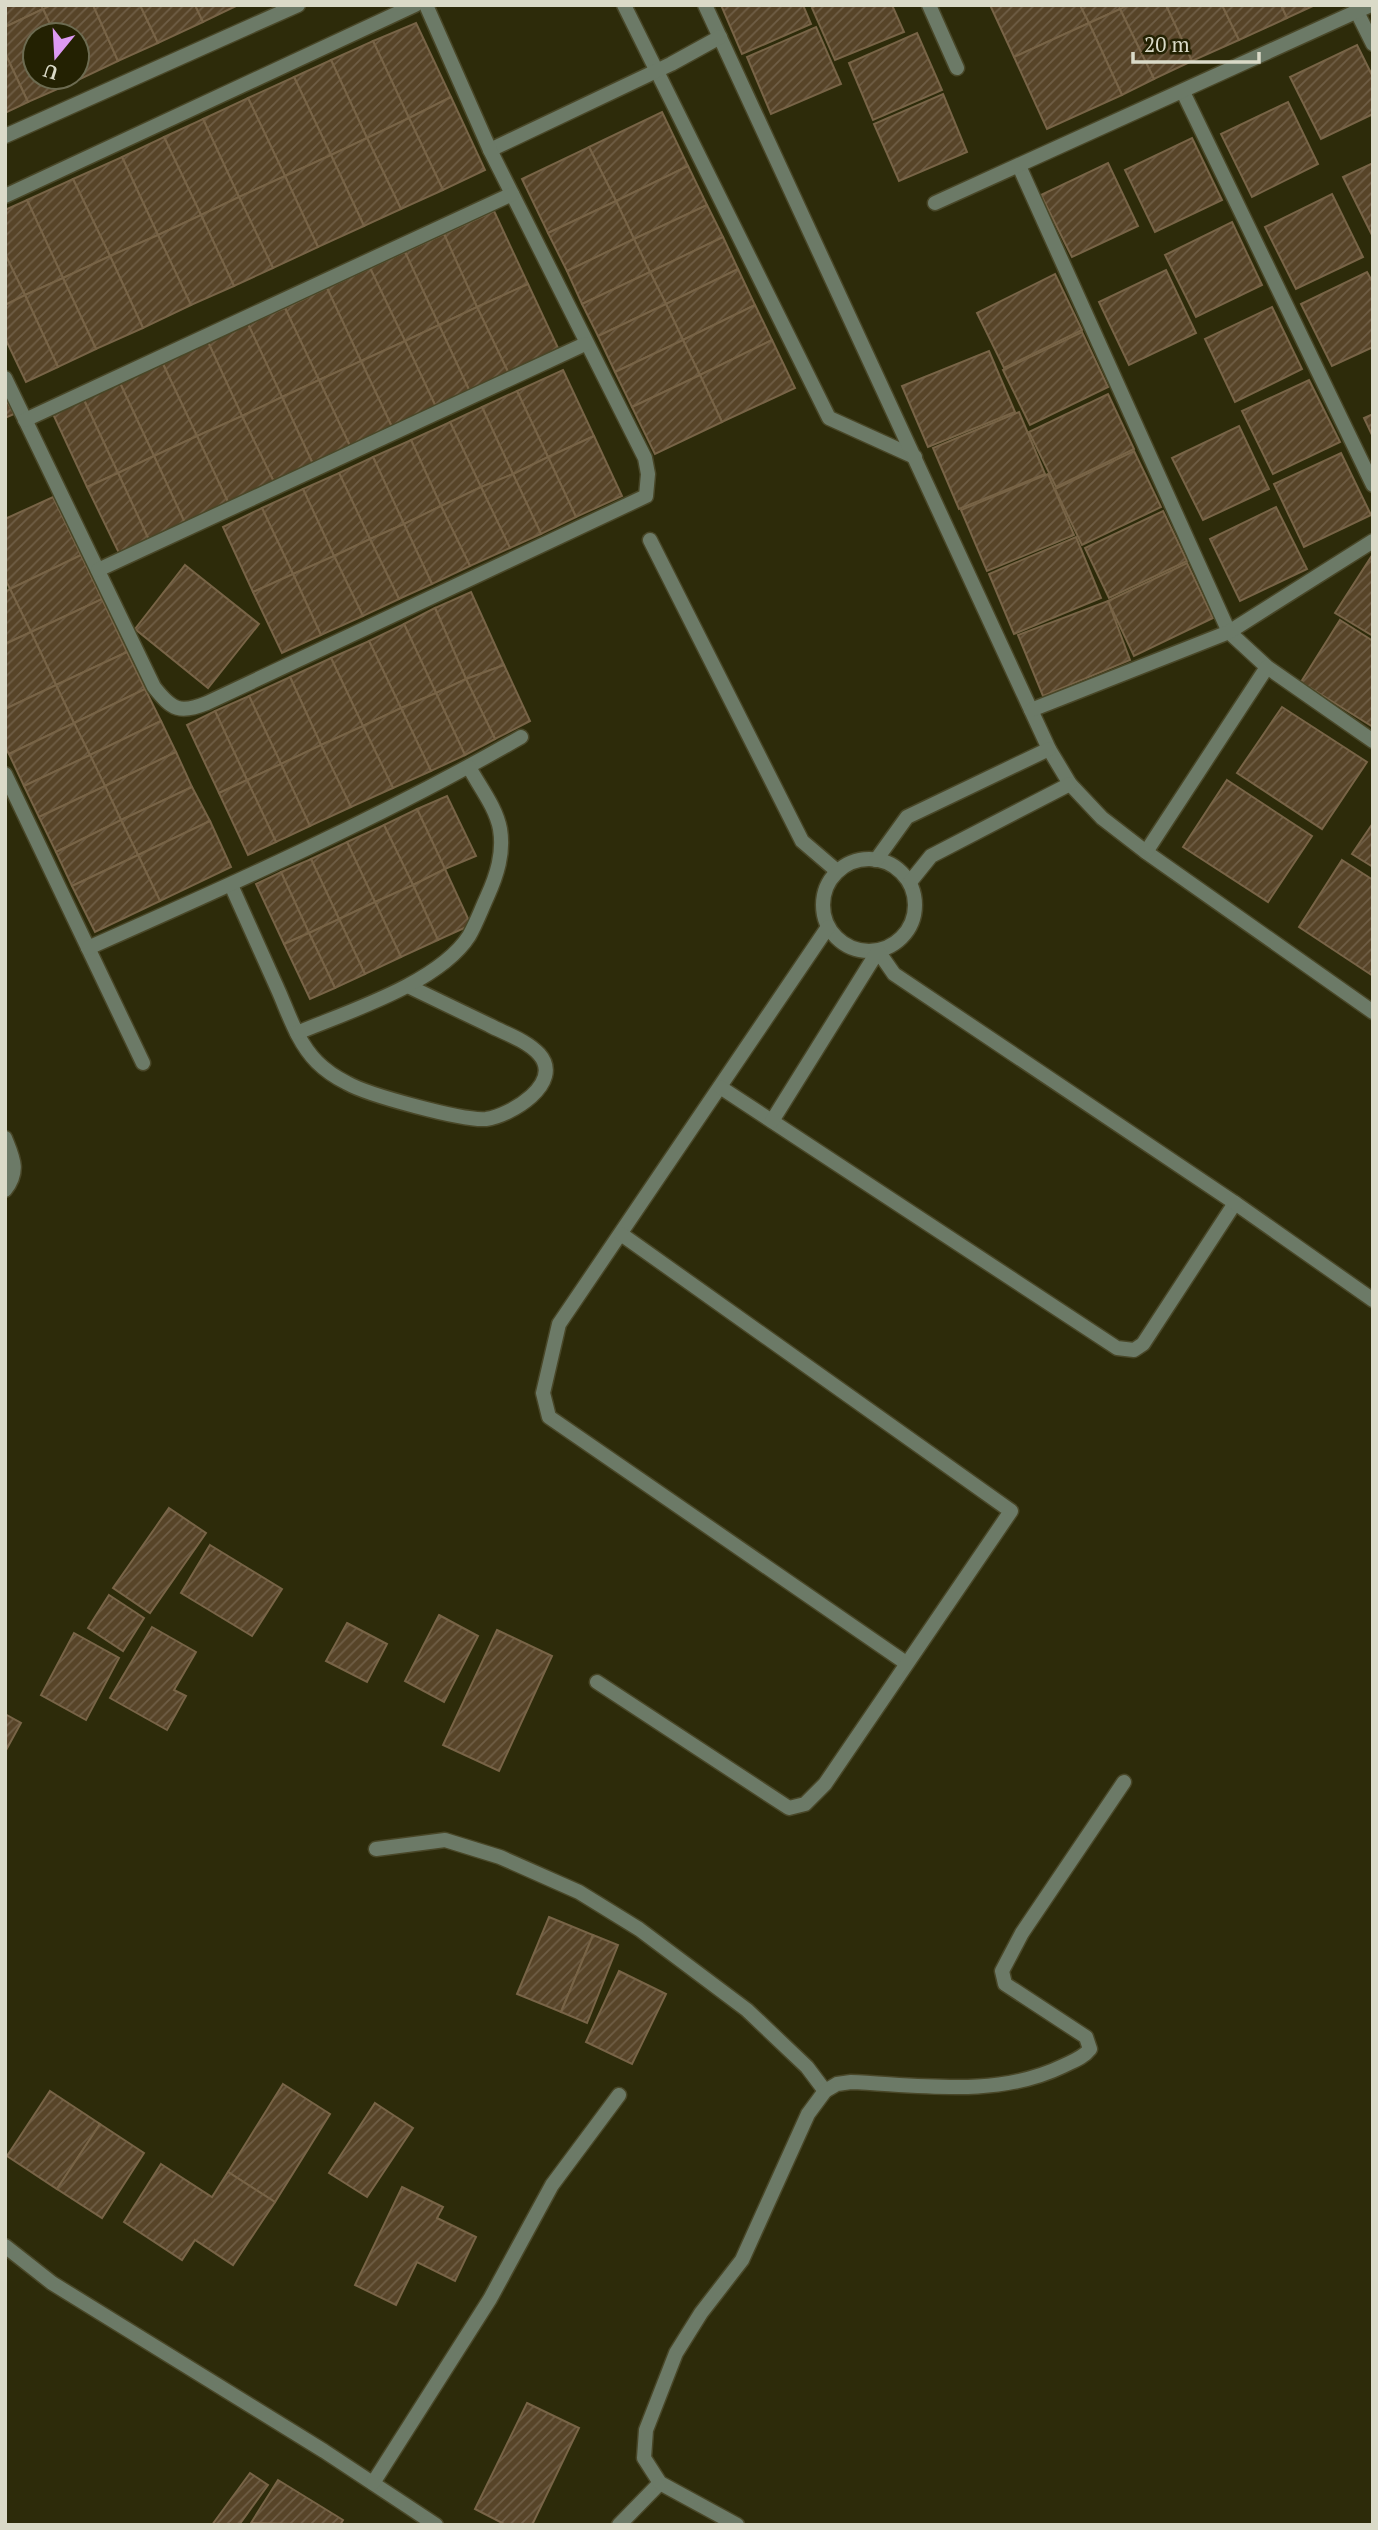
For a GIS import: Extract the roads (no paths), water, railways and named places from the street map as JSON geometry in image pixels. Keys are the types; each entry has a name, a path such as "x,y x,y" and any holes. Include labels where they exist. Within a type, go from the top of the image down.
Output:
{"street":[{"path":"5,136 298,5"},
{"path":"5,196 415,5"},
{"path":"5,378 154,687 166,703 178,709 189,710 232,692 646,496 648,474 645,458 490,150 426,5"},
{"path":"624,5 829,418 915,457"},
{"path":"705,5 717,39 915,457 1049,749 1070,784 1102,818 1146,852 1373,1012"},
{"path":"929,5 957,68"},
{"path":"935,203 1371,5"},
{"path":"1357,12 1373,44"},
{"path":"490,150 657,71 717,39"},
{"path":"1183,92 1373,485"},
{"path":"1019,166 1228,632 1267,667 1373,741"},
{"path":"25,420 512,194"},
{"path":"98,570 586,344"},
{"path":"650,540 802,841 837,870"},
{"path":"1031,710 1228,632 1373,541"},
{"path":"1146,852 1267,667"},
{"path":"88,948 232,885 468,767 521,737"},
{"path":"876,860 907,817 1049,749"},
{"path":"297,1033 408,986 436,969 468,938 499,868 501,847 499,827 489,803 468,767"},
{"path":"5,774 143,1063"},
{"path":"910,882 931,856 1070,784"},
{"path":"855,860 876,860 895,867 910,882 915,902 912,922 899,941 878,951 858,950 841,942 828,928 822,908 825,887 837,870 855,860"},
{"path":"232,885 297,1033 316,1061 348,1084 463,1118 486,1119 502,1114 537,1093 547,1072 545,1063 529,1045 408,986"},
{"path":"828,928 559,1324 543,1393 549,1417 906,1664"},
{"path":"772,1121 878,951"},
{"path":"878,951 894,974 1235,1203 1373,1300"},
{"path":"720,1087 1117,1348 1134,1350 1143,1344 1235,1203"},
{"path":"5,1138 16,1164 12,1181 5,1190"},
{"path":"597,1682 789,1808 805,1804 825,1784 1012,1511 621,1234"},
{"path":"737,2525 660,2483 645,2458 646,2430 676,2353 701,2313 742,2260 807,2114 825,2091 837,2084 851,2082 963,2089 1040,2077 1084,2056 1090,2049 1086,2037 1005,1984 1002,1971 1022,1933 1124,1782"},
{"path":"376,1849 445,1840 500,1857 579,1892 639,1929 747,2010 807,2067 825,2091"},
{"path":"373,2483 490,2299 552,2185 620,2095"},
{"path":"5,2246 52,2283 436,2525"},
{"path":"619,2525 660,2483"}]}
